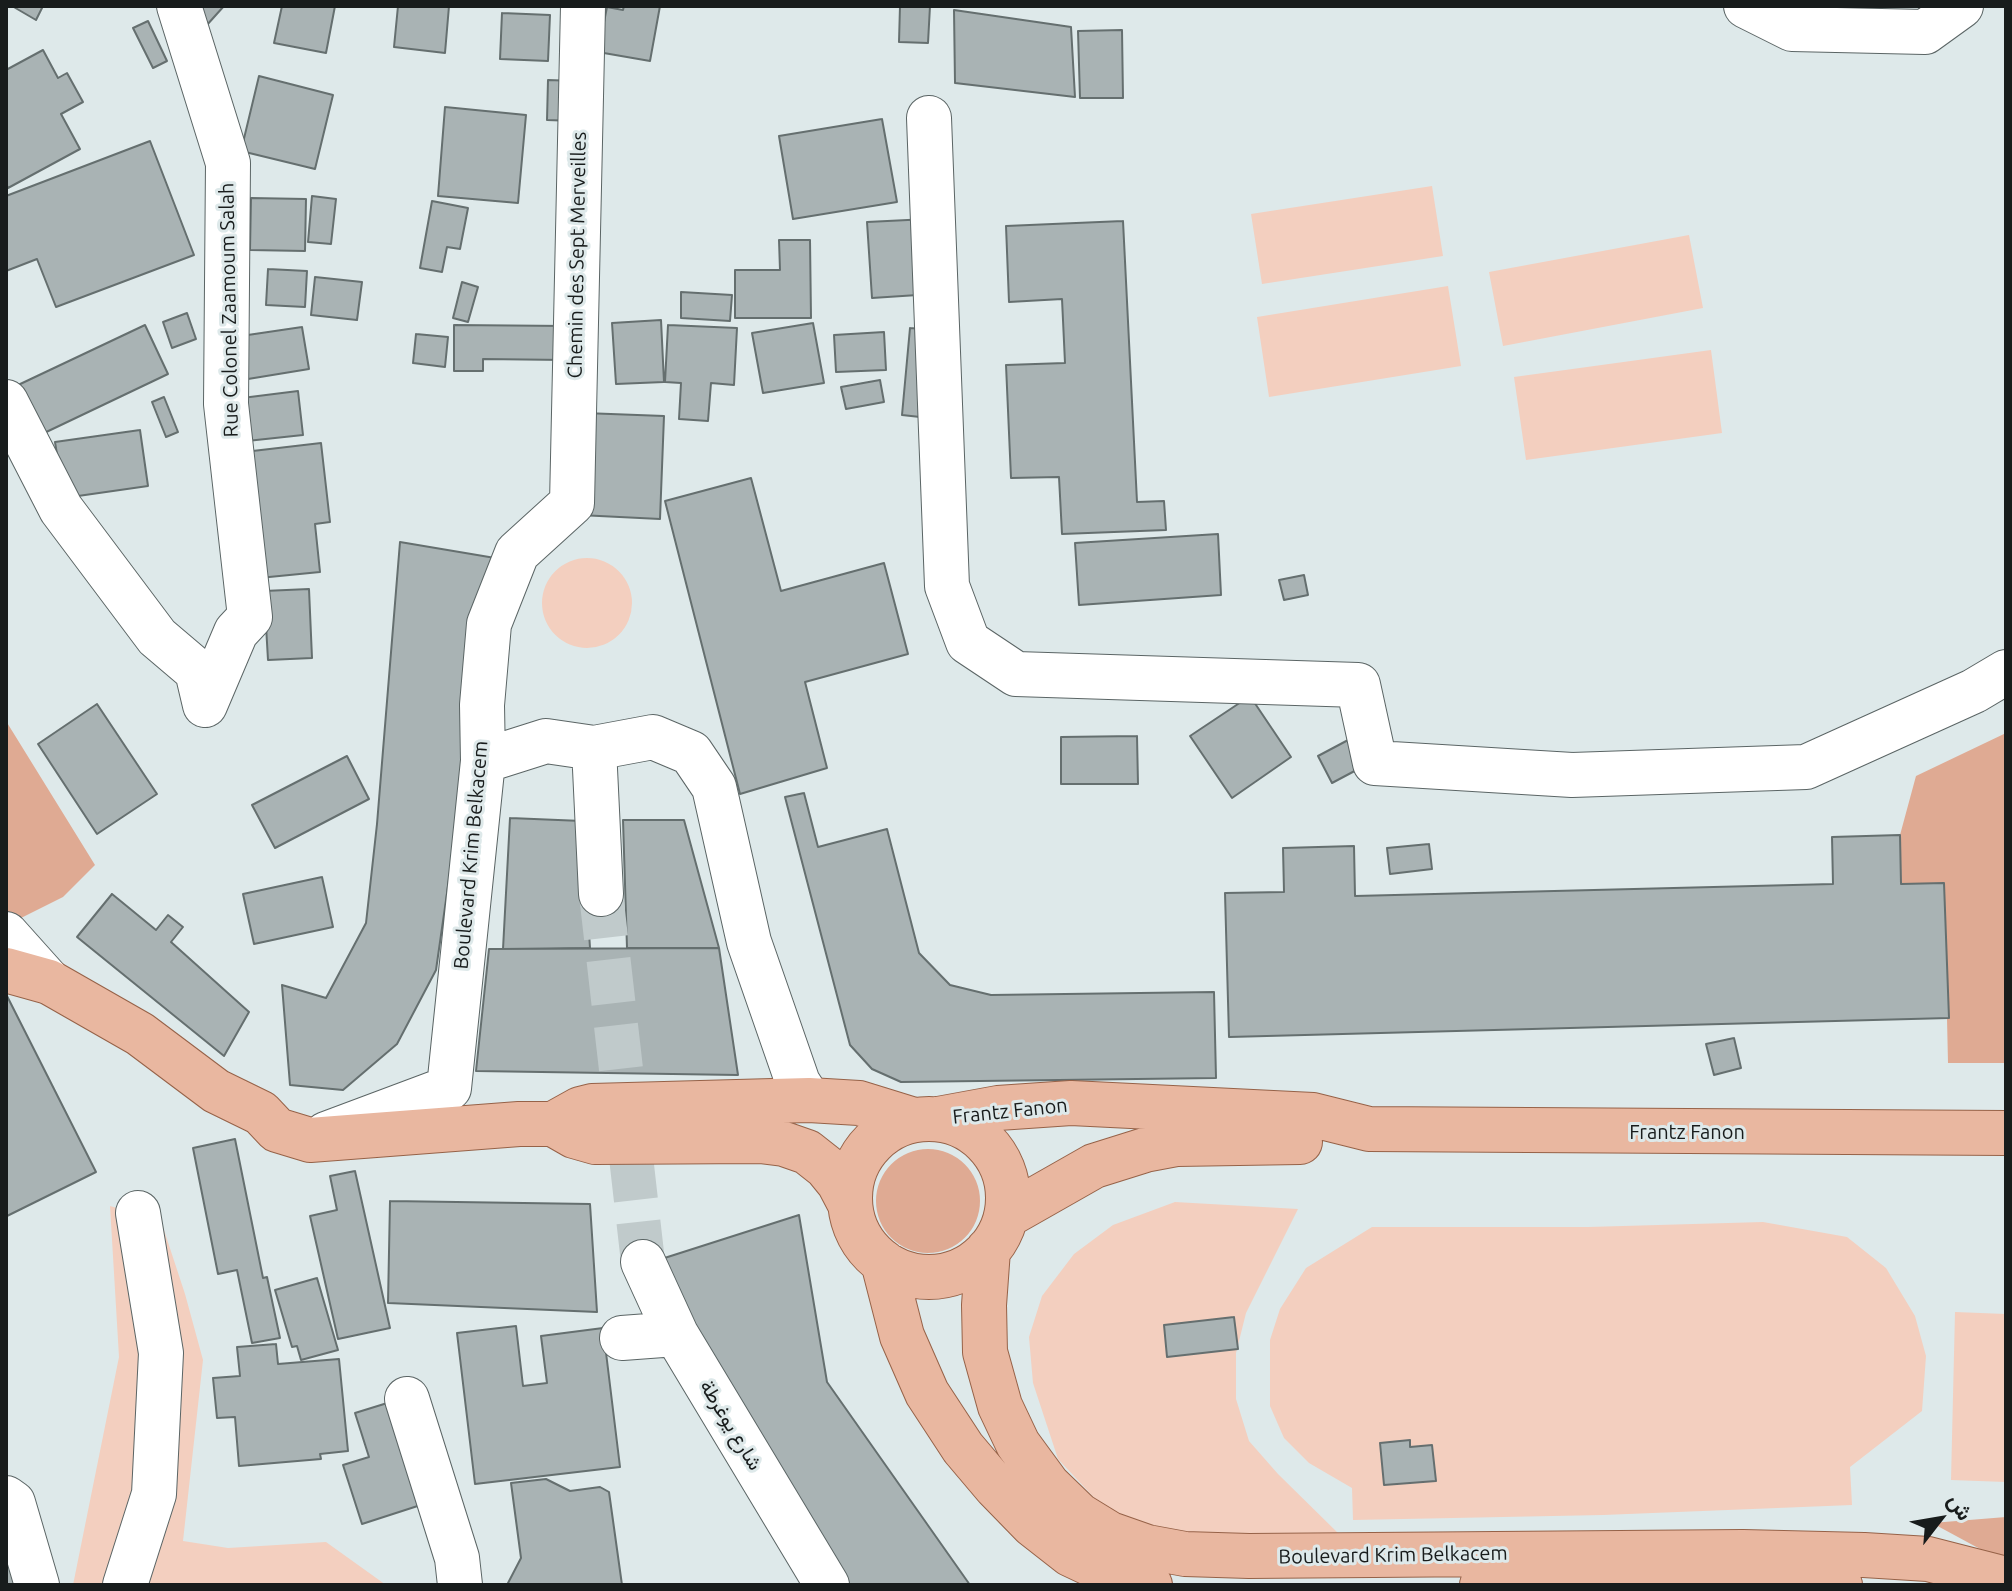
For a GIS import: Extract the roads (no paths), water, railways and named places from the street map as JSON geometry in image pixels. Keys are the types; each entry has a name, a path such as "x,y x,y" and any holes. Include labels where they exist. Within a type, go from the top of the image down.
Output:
{"main road":[{"path":"6,970 49,982 140,1034 216,1091 261,1113 277,1130 310,1140 553,1124 592,1106 809,1100 859,1103 959,1124 969,1130 993,1152 1004,1172 1008,1194 997,1233 970,1266 949,1274 926,1277 904,1273 870,1251 860,1237 850,1204 839,1183 826,1167 807,1152 784,1144 760,1141 595,1142 574,1136 553,1124"},
{"name":"Frantz Fanon","path":"926,1119 998,1108 1071,1103 1313,1115 1369,1129"},
{"path":"850,1204 850,1184 866,1149 879,1135 896,1125 926,1119"},
{"name":"Frantz Fanon","path":"997,1233 1082,1172 1145,1150 1177,1144 1310,1141 1369,1129 2006,1133"},
{"name":"Boulevard Krim Belkacem","path":"997,1233 984,1305 985,1352 1000,1406 1018,1444 1048,1485 1079,1515 1110,1534 1147,1547 1185,1554 1249,1556 1713,1552 1864,1555 1928,1559 2006,1579"},
{"path":"883,1262 891,1303 902,1336 927,1393 963,1448 1033,1525 1070,1554 1106,1571 1150,1585"},
{"name":"Boulevard Krim Belkacem","path":"1482,1585 1840,1585"}],"street":[{"name":"Rue Colonel Zaamoum Salah","path":"6,402 61,509 157,637 197,671 205,705 236,632 250,617 226,404 228,163 179,6"},
{"name":"Chemin des Sept Merveilles","path":"572,503 583,6"},
{"path":"1746,6 1792,29 1925,32 1961,6"},
{"path":"929,118 947,586 968,642 1016,674 1358,685 1375,763 1572,775 1806,767 1974,691 2006,672"},
{"name":"Boulevard Krim Belkacem","path":"310,1140 449,1088 483,761 482,705 489,624 517,553 572,503"},
{"path":"483,761 546,741 594,748 653,737 691,753 714,787 749,942 798,1083 809,1100"},
{"path":"594,748 601,894"},
{"path":"6,934 49,982"},
{"path":"125,1585 154,1494 161,1353 138,1213"},
{"name":"شارع يوغرطة","path":"643,1262 676,1334 827,1585"},
{"path":"622,1338 676,1334"},
{"path":"407,1399 457,1558 460,1585"},
{"path":"6,1498 13,1503 37,1585"},
{"path":"1033,1525 1083,1585"}],"tunnel":[{"path":"601,894 643,1262"}]}
